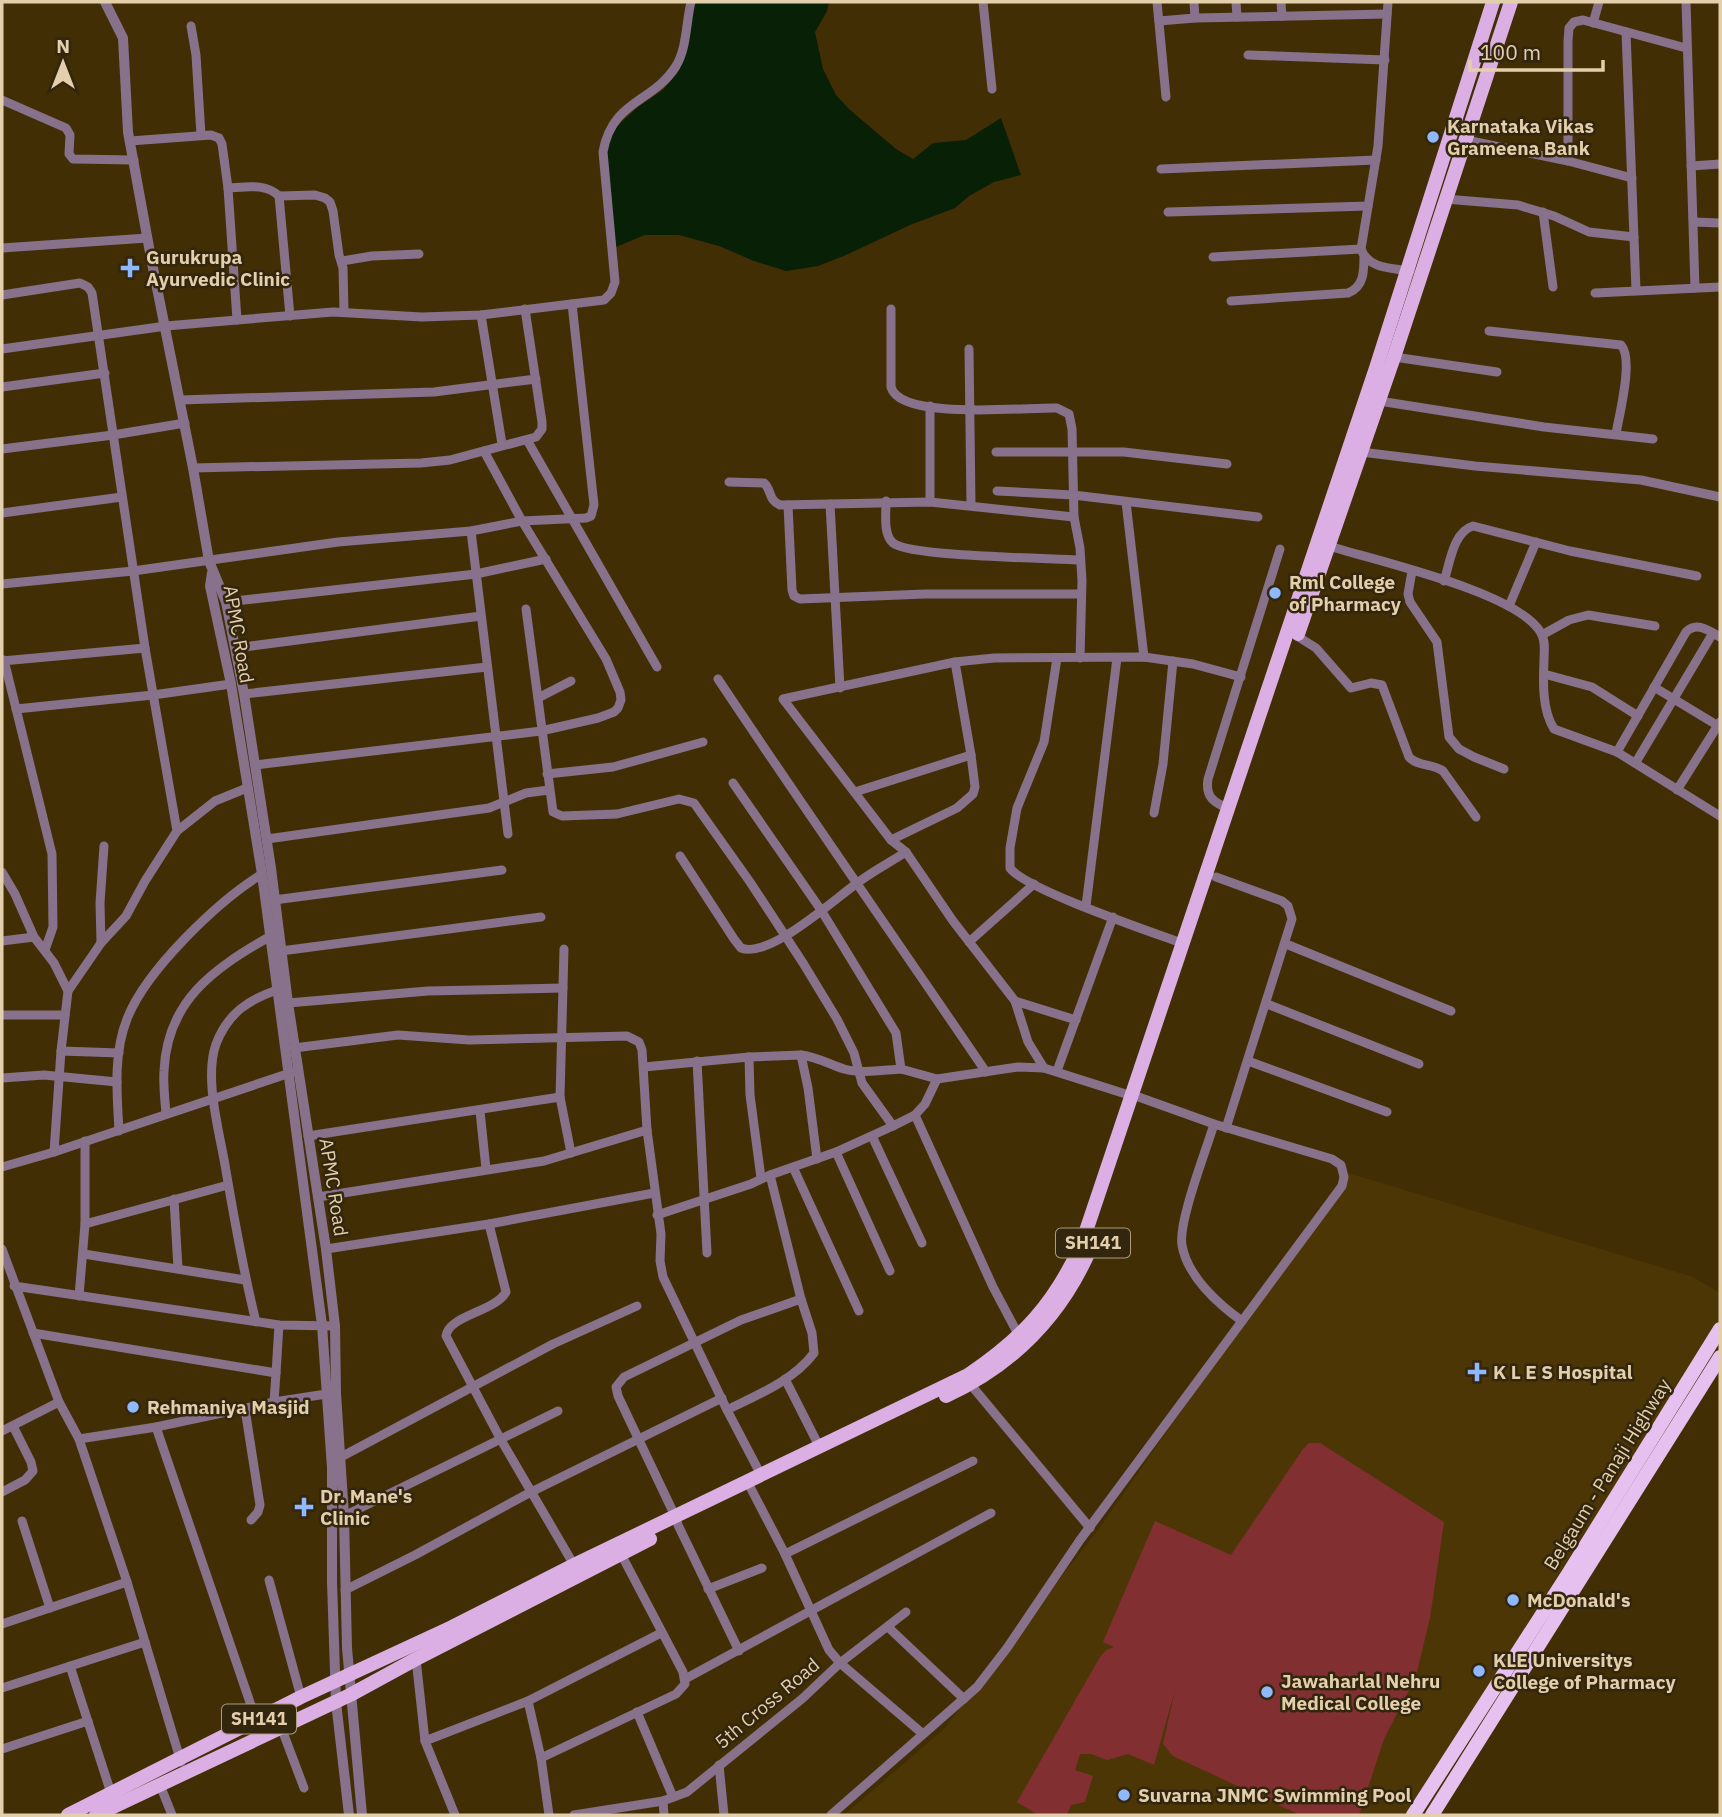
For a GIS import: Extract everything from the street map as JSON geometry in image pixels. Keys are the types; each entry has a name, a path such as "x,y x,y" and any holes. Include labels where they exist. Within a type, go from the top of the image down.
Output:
{"highway":[{"name":"Belgaum - Panaji Highway","path":"1413,1815 1568,1574 1720,1329"},
{"name":"Belgaum - Panaji Highway","path":"1432,1815 1720,1357"}],"main road":[{"path":"1387,355 1493,2"},
{"path":"1413,271 1445,199 1511,2"},
{"name":"SH141","path":"749,1486 761,1475 968,1375 999,1354 1019,1336 1062,1285 1082,1243 1216,877 1379,401 1387,355"},
{"name":"SH141","path":"68,1815 111,1793 182,1766 256,1720 452,1627 574,1565 677,1521 971,1385 1025,1345 1052,1315 1073,1284 1092,1245 1135,1096 1184,944 1387,355"},
{"name":"SH141","path":"281,1727 350,1695 621,1554 677,1521"},
{"path":"96,1815 160,1785 182,1766 281,1727"}],"street":[{"name":"APMC Road","path":"105,2 123,38 130,141 147,238 185,423 209,561 226,602 236,648 267,839 294,1048 293,1072 322,1325 341,1457 345,1590 343,1678 336,1702 349,1815"},
{"path":"2,349 166,326 237,320 344,312 422,317 481,315 604,300 614,288 614,256 603,152 608,132 624,111 660,83 676,66 683,46 691,2"},
{"path":"983,2 992,89"},
{"path":"1157,2 1166,97"},
{"path":"1194,2 1195,18"},
{"path":"1236,2 1237,17"},
{"path":"1281,2 1282,16"},
{"path":"1231,301 1348,293 1359,286 1364,275 1363,253 1376,160 1388,2"},
{"path":"1593,23 1599,2"},
{"path":"1686,2 1695,288"},
{"path":"1159,21 1387,14"},
{"path":"1568,161 1569,28 1574,22 1583,20 1686,48"},
{"path":"191,26 196,55 201,135"},
{"path":"1626,32 1636,290"},
{"path":"1248,55 1385,60"},
{"path":"2,100 66,128 70,135 69,154 73,159 134,160"},
{"path":"130,141 201,135 219,138 228,188 237,320"},
{"path":"1466,140 1568,161 1632,178"},
{"path":"1161,169 1376,160"},
{"path":"1691,166 1720,164"},
{"path":"228,188 265,187 272,189 279,196 290,316"},
{"path":"279,196 315,195 330,202 344,275 344,312"},
{"path":"1445,199 1494,202 1543,212 1589,232 1634,237"},
{"path":"1168,212 1368,206"},
{"path":"1543,212 1553,286"},
{"path":"1694,222 1720,223"},
{"path":"2,248 147,238"},
{"path":"1213,257 1363,253 1380,267 1413,271"},
{"path":"342,261 372,256 419,254"},
{"path":"2,295 84,284 91,290 94,299 145,648 177,831"},
{"path":"1595,293 1720,286"},
{"path":"2,584 134,571 338,542 471,531 522,521 572,520 591,516 594,505 572,304"},
{"path":"193,468 421,463 450,460 536,437 542,429 525,309"},
{"path":"891,309 892,392 900,399 930,406 970,410 1048,407 1063,410 1071,420 1074,517 1082,594 1080,658"},
{"path":"481,315 502,444"},
{"path":"1489,331 1621,345 1626,350 1628,363 1616,434"},
{"path":"969,349 971,505"},
{"path":"1387,355 1497,372"},
{"path":"2,387 105,373"},
{"path":"180,400 435,392 536,379"},
{"path":"1379,401 1544,427 1653,439"},
{"path":"930,406 930,502"},
{"path":"2,449 185,423"},
{"path":"527,440 657,667"},
{"path":"255,765 541,731 614,712 621,700 606,659 522,521 484,451"},
{"path":"996,452 1138,454 1227,464"},
{"path":"1361,452 1475,466 1641,480 1720,497"},
{"path":"729,482 764,483 774,502 788,505 930,502 1074,517"},
{"path":"997,491 1073,495 1258,517"},
{"path":"2,513 122,497"},
{"path":"886,502 887,533 895,545 906,549 1080,560"},
{"path":"1126,502 1144,657"},
{"path":"831,503 840,688"},
{"path":"788,505 791,579 794,596 800,599 925,594 1082,594"},
{"path":"1444,581 1456,542 1466,528 1473,526 1595,557 1697,576"},
{"path":"471,531 509,834"},
{"path":"1509,606 1536,542"},
{"path":"1329,547 1444,581 1509,606 1534,624 1542,635 1545,699 1554,729 1617,752 1720,816"},
{"path":"1230,809 1215,803 1207,786 1280,549"},
{"path":"226,602 476,574 546,559"},
{"path":"1412,571 1408,594 1410,602 1437,642 1449,737 1459,749 1504,769"},
{"name":"APMC Road","path":"212,573 210,586 231,684 262,874 277,990 308,1136 326,1249 335,1325 331,1394 332,1582 343,1678 350,1695 362,1815"},
{"path":"526,609 553,812 562,816 626,813 673,800 689,800 743,873 837,1019 854,1053 862,1083 893,1126"},
{"path":"1542,635 1569,620 1588,615 1655,626"},
{"path":"236,648 481,616"},
{"path":"1617,752 1690,628 1700,627 1717,635 1636,762"},
{"path":"1297,636 1316,648 1351,688 1371,683 1382,685 1409,757 1413,762 1431,765 1443,771 1476,817"},
{"path":"45,950 53,927 52,854 3,660 145,648"},
{"path":"1044,1068 1028,1042 1015,1001 969,942 906,852 891,840 783,699 955,662 994,658 1144,657 1241,677"},
{"path":"1057,658 1044,742 1021,793 1010,848 1010,868 1034,884 1184,944"},
{"path":"1086,906 1117,658"},
{"path":"1154,813 1163,764 1172,661"},
{"path":"891,840 967,801 973,794 975,787 971,755 955,662"},
{"path":"244,694 487,667"},
{"path":"1544,674 1592,687 1638,716"},
{"path":"718,679 802,806 858,882 904,955 986,1072"},
{"path":"538,698 571,681"},
{"path":"16,709 231,684"},
{"path":"1654,687 1719,725 1677,790"},
{"path":"547,774 613,767 702,742"},
{"path":"855,792 971,755"},
{"path":"733,783 821,910 896,1032 901,1069"},
{"path":"54,1152 68,991 102,943 126,916 177,831 215,801 247,788"},
{"path":"267,839 489,808 526,793 549,790"},
{"path":"102,943 100,903 104,846"},
{"path":"680,856 741,948 747,950 760,948 784,936 858,882 906,852"},
{"path":"274,900 502,870"},
{"path":"2,872 34,937 45,950 68,991"},
{"path":"119,1131 119,1053 128,1017 152,977 178,946 238,889 262,874"},
{"path":"1216,877 1282,901 1288,906 1292,919 1226,1128"},
{"path":"969,942 1034,884"},
{"path":"281,951 541,917"},
{"path":"1057,1071 1113,917"},
{"path":"2,941 34,937"},
{"path":"166,1114 166,1049 169,1035 181,1009 209,977 235,957 269,937"},
{"path":"1286,944 1451,1011"},
{"path":"564,949 560,1097 571,1153"},
{"path":"288,1003 428,991 564,988"},
{"path":"256,1322 245,1280 228,1185 214,1098 213,1056 216,1044 229,1020 244,1004 277,990"},
{"path":"1015,1001 1076,1020"},
{"path":"1267,1004 1419,1064"},
{"path":"2,1015 65,1015"},
{"path":"294,1048 398,1035 469,1040 627,1036 639,1042 644,1067 647,1130 663,1277 761,1475"},
{"path":"61,1051 119,1053"},
{"path":"801,1055 817,1159"},
{"path":"644,1067 801,1055 816,1057 844,1069 901,1069 937,1079 1018,1067 1044,1068 1226,1128 1332,1159 1341,1165 1344,1177 1342,1186 1090,1528 977,1687 831,1815"},
{"path":"727,1409 785,1379 802,1367 814,1353 812,1333 766,1177 750,1096 749,1057"},
{"path":"697,1061 707,1253"},
{"path":"1248,1062 1387,1112"},
{"path":"2,1167 293,1072"},
{"path":"2,1078 28,1075 60,1076 117,1082"},
{"path":"657,1215 751,1184 873,1136 915,1115 925,1104 937,1079"},
{"path":"308,1136 560,1097"},
{"path":"480,1111 486,1169"},
{"path":"915,1115 993,1287 1019,1336"},
{"path":"1214,1124 1186,1215 1182,1248 1207,1291 1223,1308 1242,1321"},
{"path":"318,1197 544,1161 647,1130"},
{"path":"873,1136 922,1243"},
{"path":"79,1296 85,1224 85,1141"},
{"path":"836,1152 890,1271"},
{"path":"793,1167 859,1311"},
{"path":"85,1224 228,1185"},
{"path":"326,1249 489,1224 653,1193"},
{"path":"174,1199 178,1269"},
{"path":"489,1224 506,1292 499,1301 450,1326 446,1332 448,1341 501,1440 574,1565"},
{"path":"2,1249 59,1402 79,1439 127,1582 182,1766"},
{"path":"83,1254 245,1280"},
{"path":"14,1286 279,1325 335,1325"},
{"path":"739,1651 638,1440 616,1387 619,1382 741,1320 801,1300"},
{"path":"341,1457 553,1344 637,1306"},
{"path":"274,1402 279,1325"},
{"path":"33,1333 276,1373"},
{"path":"785,1379 819,1446"},
{"path":"971,1385 1090,1528"},
{"path":"79,1439 156,1427 274,1402 331,1394"},
{"path":"345,1590 531,1492 722,1398"},
{"path":"2,1431 59,1402"},
{"path":"245,1409 260,1504 258,1512 251,1520"},
{"path":"344,1516 558,1411"},
{"path":"2,1492 25,1480 33,1471 13,1426"},
{"path":"156,1427 256,1720"},
{"path":"785,1554 973,1461"},
{"name":"5th Cross Road","path":"574,1815 668,1799 687,1792 803,1698 840,1663 829,1650 813,1611 749,1486"},
{"path":"685,1679 991,1513"},
{"path":"22,1521 50,1608"},
{"path":"541,1758 676,1694 683,1688 683,1671 621,1554"},
{"path":"708,1589 762,1568"},
{"path":"269,1580 301,1697"},
{"path":"2,1624 127,1582"},
{"path":"905,1612 840,1663 923,1734"},
{"path":"888,1627 964,1699"},
{"path":"425,1741 528,1701 661,1633"},
{"path":"2,1688 145,1642"},
{"path":"416,1659 425,1741 455,1815"},
{"path":"70,1666 111,1793"},
{"path":"528,1701 541,1758 549,1815"},
{"path":"637,1712 668,1799 664,1815"},
{"path":"2,1749 88,1721"},
{"path":"281,1727 304,1788"},
{"path":"719,1766 724,1815"},
{"path":"160,1785 172,1815"}],"shaded area":[{"path":"693,2 829,2 815,32 823,69 836,95 849,109 896,149 913,159 933,143 966,140 1001,118 1021,175 994,182 969,196 955,208 818,266 786,271 719,246 679,235 645,235 616,247 604,152 615,128 638,107 663,90 679,71"},
{"path":"1348,1173 1693,1277 1720,1293 1720,1320 1406,1815 844,1815 943,1730 1100,1527"},
{"name":"Jawaharlal Nehru Medical College","path":"1309,1443 1320,1443 1444,1522 1430,1618 1416,1676 1384,1739 1359,1815 1300,1815 1173,1756 1163,1744 1175,1690 1154,1765 1128,1754 1107,1760 1091,1754 1080,1754 1075,1770 1093,1776 1085,1802 1071,1805 1067,1815 1038,1815 1017,1802 1100,1657 1106,1650 1114,1647 1103,1642 1155,1521 1231,1555"}],"place":[{"name":"Karnataka Vikas Grameena Bank","path":"1433,137"},
{"name":"Gurukrupa Ayurvedic Clinic","path":"130,268"},
{"name":"Rml College of Pharmacy","path":"1275,593"},
{"name":"K L E S Hospital","path":"1477,1372"},
{"name":"Rehmaniya Masjid","path":"133,1407"},
{"name":"Dr. Mane's Clinic","path":"304,1507"},
{"name":"McDonald's","path":"1513,1600"},
{"name":"KLE Universitys College of Pharmacy","path":"1479,1671"},
{"name":"Jawaharlal Nehru Medical College","path":"1267,1692"},
{"name":"Suvarna JNMC Swimming Pool","path":"1124,1795"}]}
